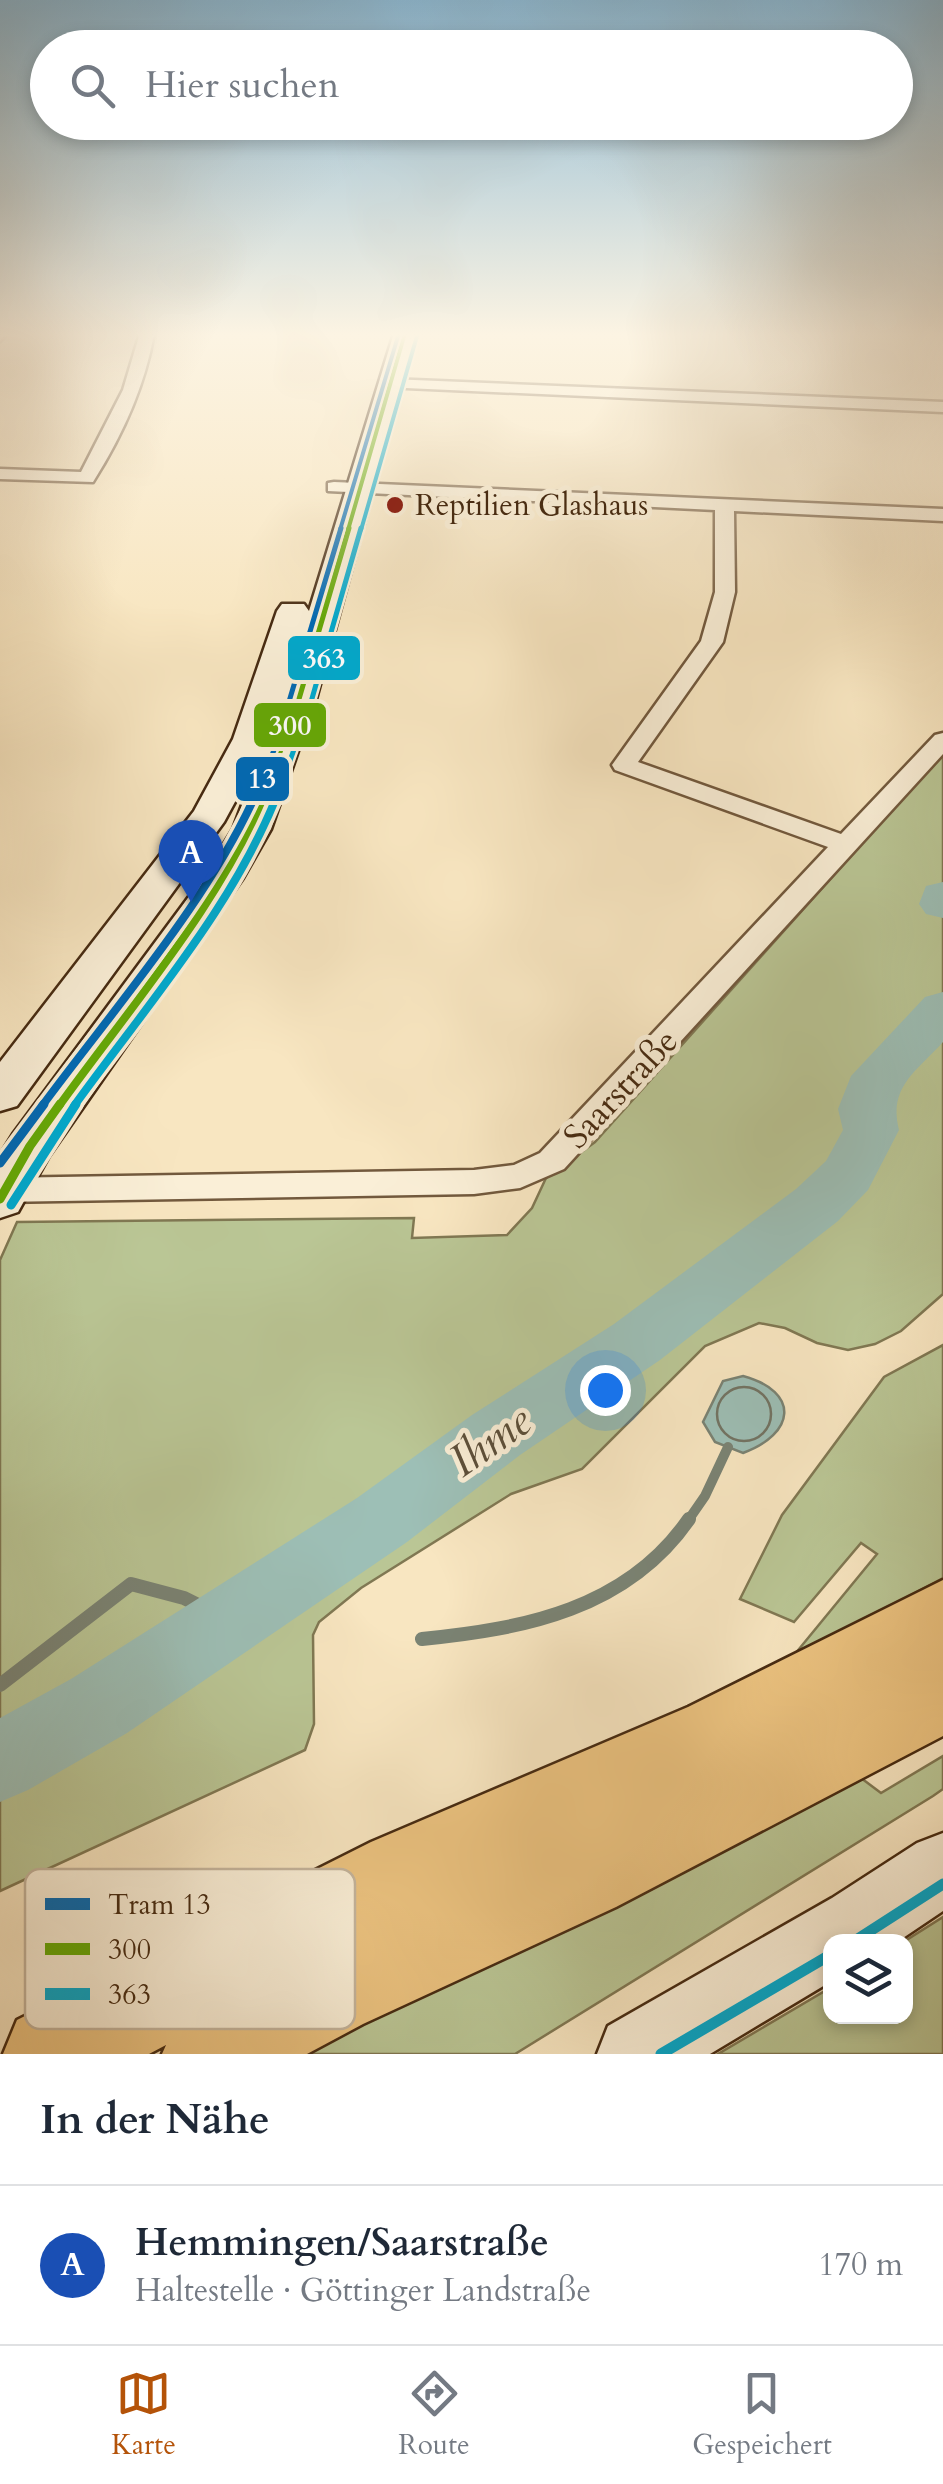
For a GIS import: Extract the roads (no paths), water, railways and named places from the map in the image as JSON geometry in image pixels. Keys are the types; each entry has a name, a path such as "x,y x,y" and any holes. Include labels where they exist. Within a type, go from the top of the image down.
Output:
{"highway":[{"path":"355,1897 402,1873 717,1736 875,1657 943,1616"},
{"path":"355,1980 585,1876 943,1692"},
{"path":"51,2054 99,2029"},
{"path":"210,2054 258,2029"}],"street":[{"path":"0,474 88,478 113,429"},
{"path":"1,1193 30,1146 224,878 252,829 299,699 359,429"},
{"path":"0,1095 211,814 252,739 371,429"},
{"path":"346,488 943,515"},
{"path":"724,504 726,596 721,622 712,642 624,765 846,845"},
{"name":"Saarstraße","path":"1,1193 474,1182 520,1176 552,1161 575,1141 943,740"},
{"path":"636,2054 858,1924 943,1869"}],"water":[{"path":"743,1376 775,1392 784,1413 773,1435 743,1453 715,1442 703,1422 723,1381"}],"waterway":[{"name":"Ihme","path":"943,896 943,904"},
{"name":"Ihme","path":"0,1762 99,1706 382,1520 496,1435 637,1342 817,1205 847,1175 871,1130 866,1109 870,1089 943,1009"},
{"path":"687,1522 705,1496 728,1447"},
{"path":"422,1639 535,1620 604,1594 664,1550 689,1519"},
{"path":"0,1685 131,1584 184,1598 230,1621"}],"tram line":[{"name":"13","path":"0,1163 186,911 245,821 276,745 370,429"}],"place":[{"name":"Reptilien Glashaus","path":"395,505"},
{"name":"Hemmingen/Saarstraße","path":"191,902"}]}
